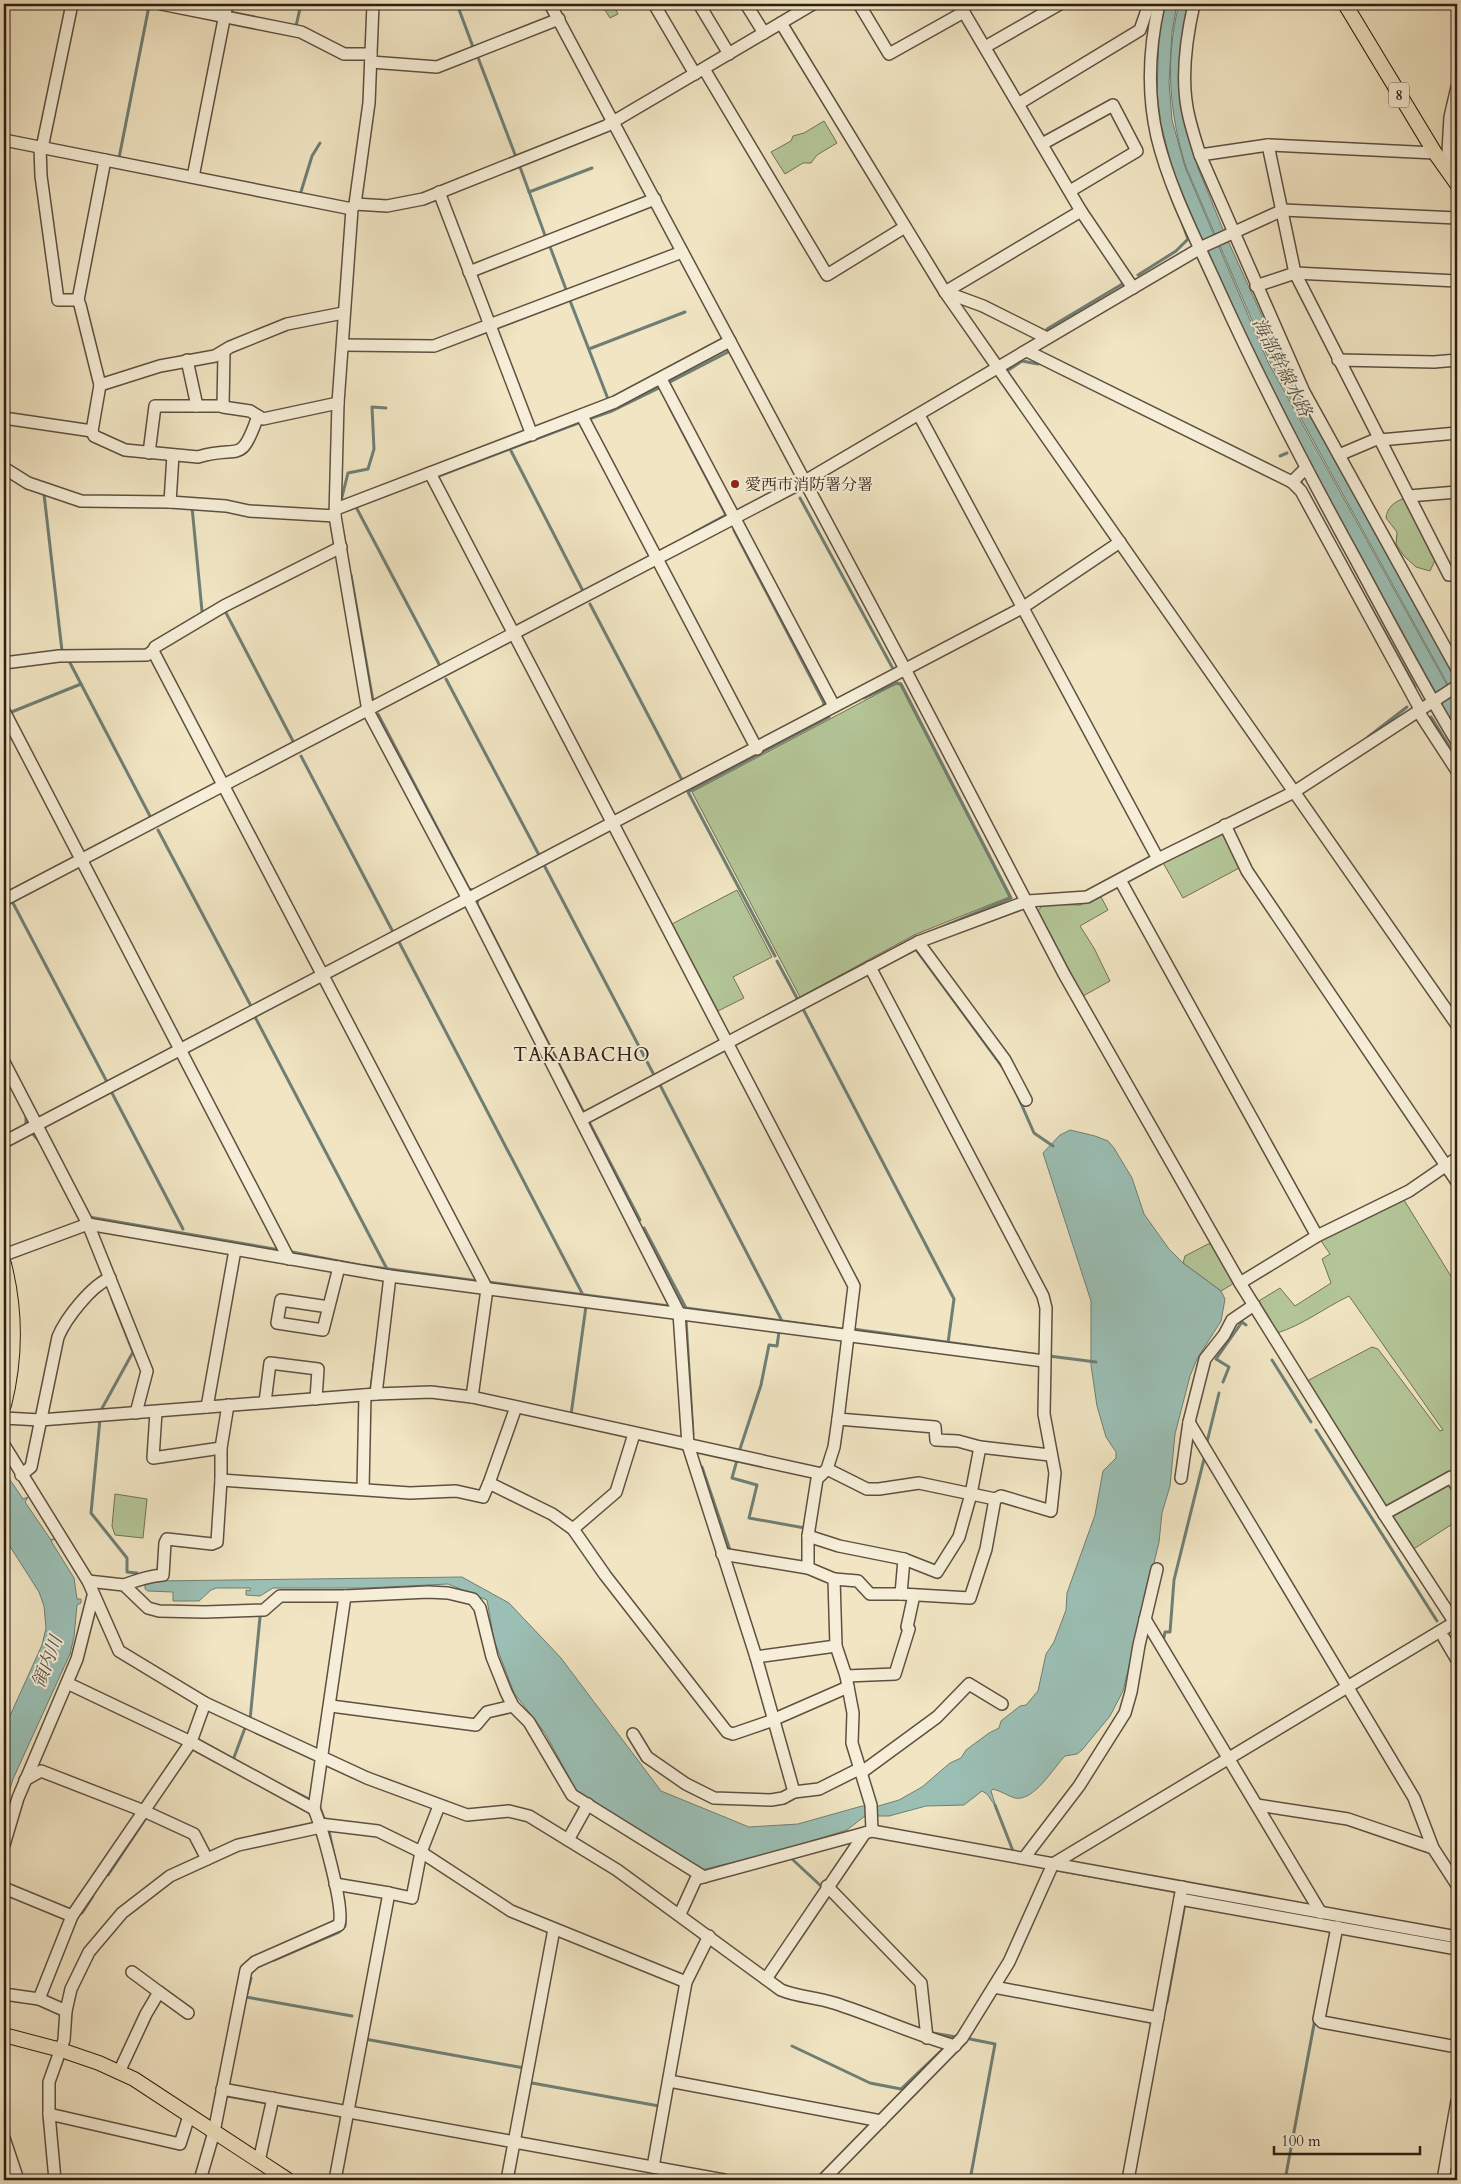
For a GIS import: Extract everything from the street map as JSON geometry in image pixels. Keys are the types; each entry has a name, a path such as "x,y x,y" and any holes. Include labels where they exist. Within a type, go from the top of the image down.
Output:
{"main road":[{"name":"8","path":"1345,4 1435,153 1457,184"},
{"path":"4,1264 11,1291 14,1327 12,1368 4,1405"},
{"path":"4,2036 62,2050 134,2079 288,2180"}],"street":[{"path":"72,4 41,147 41,176 58,300 78,300"},
{"path":"161,4 301,32 344,54 437,67 558,19"},
{"path":"193,177 227,4"},
{"path":"373,4 369,102 354,206 344,313 338,403 336,513 368,711 468,899 679,1313 688,1445 756,1657 794,1792"},
{"path":"550,4 1028,901 1064,974 1240,1283 1384,1514 1456,1623 1228,1757 1053,1864 1009,1962 955,2046 823,2180"},
{"path":"654,4 700,72 827,275 905,227"},
{"path":"699,4 729,54"},
{"path":"746,4 764,33"},
{"path":"4,140 354,206 387,206 423,199 613,122 813,4"},
{"path":"859,4 889,54 962,8 1082,211 1133,288"},
{"path":"985,47 1060,4"},
{"path":"1194,4 1189,23 1184,75 1188,116 1200,155 1230,233 1304,392 1457,668"},
{"path":"1018,104 1140,30 1153,5"},
{"path":"1153,5 1151,103 1157,136 1167,173 1202,247 1243,346 1306,468 1457,742"},
{"path":"781,23 946,292 1457,1026"},
{"path":"1447,169 1453,142 1450,117 1457,87"},
{"path":"1042,144 1113,105 1137,151 1070,191"},
{"path":"1200,155 1268,145 1435,153"},
{"path":"1268,145 1295,273 1449,575 1457,574"},
{"path":"105,160 78,300 100,385 92,431 94,436 125,450 149,453 198,456 210,453 233,452 244,448 249,442 258,416"},
{"path":"439,192 532,435"},
{"path":"470,272 655,200"},
{"path":"4,900 805,481 1202,247 1230,233 1283,210 1457,218"},
{"path":"946,292 1082,211"},
{"path":"343,345 434,346 682,252"},
{"path":"1256,286 1295,273 1457,281"},
{"path":"946,292 983,306 1047,338"},
{"path":"100,385 187,360 224,353 230,347 287,324 344,313"},
{"path":"4,468 28,483 80,501 170,502 226,506 249,511 336,513 430,473 582,416 661,379 730,341"},
{"path":"1027,351 1292,482 1301,491 1419,710 1457,771"},
{"path":"223,406 224,353"},
{"path":"187,360 197,406"},
{"path":"1338,360 1434,362 1457,360"},
{"path":"661,379 834,706"},
{"path":"149,453 155,406 223,406 250,411 263,419 338,403"},
{"path":"919,415 1158,859"},
{"path":"582,416 757,749"},
{"path":"4,418 92,431"},
{"path":"1339,455 1380,439 1457,433"},
{"path":"170,502 173,455"},
{"path":"1292,482 1306,468"},
{"path":"430,473 854,1286 834,1447 824,1471 817,1479 808,1536 808,1568"},
{"path":"1409,496 1457,492"},
{"path":"4,1142 757,749 834,706 1022,608 1120,542"},
{"path":"4,663 59,656 139,656 153,651 155,647 224,606 341,547"},
{"path":"153,651 487,1289 472,1397"},
{"path":"581,1120 918,942 1028,901 1087,898 1158,859 1294,792 1457,686"},
{"path":"5,717 289,1259"},
{"path":"1225,825 1247,871 1457,1182"},
{"path":"1120,880 1317,1236"},
{"path":"918,942 1006,1060 1026,1100"},
{"path":"4,1418 40,1420 370,1394 431,1392 472,1397 634,1434 824,1471 866,1489 919,1483 995,1499 1000,1496 1051,1511 1055,1473 1050,1455 1044,1414 1046,1308 1043,1296 870,967"},
{"path":"4,1062 88,1224 147,1371 136,1413"},
{"path":"1240,1283 1317,1236 1409,1191 1457,1158"},
{"path":"4,1255 88,1224 390,1276 1044,1362"},
{"path":"208,1407 235,1250"},
{"path":"329,1307 281,1300 277,1323 323,1330 329,1307 339,1268"},
{"path":"364,1489 370,1394 390,1276"},
{"path":"21,1475 31,1467 62,1328 101,1282 110,1278"},
{"path":"1181,1478 1184,1470 1184,1450 1189,1422 1205,1360 1224,1335 1232,1320 1254,1305"},
{"path":"265,1402 270,1363 318,1368 316,1398"},
{"path":"88,1581 124,1585 144,1580 149,1576 163,1575 167,1539 212,1544 217,1542 221,1448 228,1405"},
{"path":"221,1480 410,1493 456,1491 483,1497 516,1407"},
{"path":"156,1412 153,1458 221,1448"},
{"path":"838,1419 935,1427 936,1440 958,1441 980,1447 1050,1455"},
{"path":"1189,1422 1414,1798 1433,1848 1457,1885"},
{"path":"573,1529 616,1492 634,1434"},
{"path":"4,1445 88,1581 93,1596 119,1651 205,1703 366,1778 467,1815 509,1811 530,1816 617,1870 680,1914 781,1990 796,1996 832,2002 927,2038 955,2046"},
{"path":"808,1536 832,1544 904,1559 937,1572 958,1538 971,1494 980,1447"},
{"path":"1384,1514 1451,1477 1457,1487"},
{"path":"489,1483 552,1514 573,1529 605,1575 727,1732 733,1734 774,1718 847,1682 895,1674 910,1629 908,1627 914,1594"},
{"path":"722,1554 808,1568 834,1579 858,1581 870,1594 914,1594 970,1598 986,1549 995,1499"},
{"path":"901,1594 904,1559"},
{"path":"1024,1858 1079,1786 1125,1713 1157,1568"},
{"path":"766,1979 869,1828 872,1805 852,1743 853,1713 847,1682 836,1646 834,1579"},
{"path":"124,1585 148,1608 159,1611 264,1610 280,1596 345,1596 428,1592 448,1593 473,1599 480,1608 492,1657 513,1706 529,1722 572,1795 704,1876"},
{"path":"4,1845 25,1780 77,1659 93,1596"},
{"path":"200,2180 214,2132 246,1970 255,1962 339,1925 341,1919 321,1826 314,1809 331,1706 345,1596"},
{"path":"1145,1619 1322,1913"},
{"path":"1444,1638 1457,1660"},
{"path":"756,1657 836,1646"},
{"path":"67,1683 191,1742 314,1809"},
{"path":"633,1734 647,1757 704,1795 727,1799 771,1800 783,1798 794,1792 819,1789 862,1770 936,1717 968,1684 1002,1704"},
{"path":"39,1999 72,1916 191,1742 205,1703"},
{"path":"331,1706 476,1725 487,1712 513,1706"},
{"path":"25,1780 41,1771 144,1811 194,1834 207,1859"},
{"path":"568,1840 588,1804"},
{"path":"1257,1805 1348,1819 1433,1848"},
{"path":"335,1884 412,1898 421,1852 439,1806"},
{"path":"55,2180 49,2114 49,2082 62,2050 66,2011 71,1989 90,1952 122,1913 170,1876 238,1845 321,1826 378,1831 421,1852 511,1911 686,1982"},
{"path":"680,1914 696,1879 869,1828 1053,1864 1337,1927 1457,1949"},
{"path":"828,1886 921,1983 927,2038"},
{"path":"4,1888 72,1916"},
{"path":"335,2180 389,1893"},
{"path":"1181,1893 1322,1913 1457,1937"},
{"path":"1128,2180 1181,1893"},
{"path":"1337,1927 1318,2019 1322,2022 1457,2047"},
{"path":"507,2180 554,1928"},
{"path":"656,2180 655,2168 686,1982 709,1936"},
{"path":"132,1972 188,2013"},
{"path":"994,1987 1158,2018"},
{"path":"119,2072 146,2014 159,1992"},
{"path":"4,1994 39,1999 66,2011"},
{"path":"669,2081 881,2121"},
{"path":"222,2089 724,2180"},
{"path":"259,2161 273,2098"},
{"path":"1443,2180 1454,2132 1457,2101"},
{"path":"49,2114 180,2144 189,2116"},
{"path":"4,2138 18,2180"}],"green space":[{"path":"601,4 617,4 614,6 618,14 610,18"},
{"path":"824,121 837,143 817,155 811,163 803,163 785,174 771,152 791,141 793,136 804,133"},
{"path":"1402,499 1406,499 1436,558 1430,571 1416,567 1404,556 1396,544 1397,532 1386,518 1391,506"},
{"path":"896,684 900,685 1009,897 914,935 800,997 692,792"},
{"path":"1218,833 1225,833 1241,867 1183,898 1162,861"},
{"path":"737,890 772,957 733,977 744,998 718,1011 672,924"},
{"path":"1100,895 1108,910 1080,926 1094,948 1110,981 1083,996 1038,911 1043,904 1080,905"},
{"path":"1404,1200 1457,1286 1457,1468 1389,1508 1384,1507 1307,1381 1372,1347 1378,1349 1440,1431 1443,1430 1349,1296 1296,1326 1277,1333 1257,1302 1280,1288 1295,1306 1331,1283 1322,1259 1330,1254 1319,1238"},
{"path":"1208,1244 1213,1244 1236,1282 1221,1291 1183,1263 1185,1256"},
{"path":"1446,1482 1457,1491 1457,1521 1412,1550 1391,1516"},
{"path":"115,1494 147,1499 143,1538 115,1535 112,1526"}],"water":[{"path":"1165,4 1177,4 1172,32 1169,82 1172,120 1185,167 1268,362 1457,703 1457,731 1256,365 1173,171 1161,124 1157,94 1159,36"},
{"name":"海部幹線水路","path":"1179,4 1189,4 1185,118 1198,168 1224,232 1283,362 1457,681 1457,701 1270,362 1186,167 1176,127 1171,86 1172,45"},
{"path":"1070,1130 1108,1141 1132,1178 1144,1214 1169,1249 1183,1263 1221,1291 1225,1299 1221,1321 1197,1359 1190,1376 1175,1434 1170,1486 1162,1513 1159,1542 1123,1691 1110,1716 1082,1750 1077,1754 1065,1756 1043,1783 1029,1795 1015,1798 993,1789 991,1791 996,1807 987,1794 982,1791 964,1805 926,1806 889,1816 865,1816 847,1830 782,1850 702,1870 576,1790 545,1733 514,1693 494,1640 487,1600 448,1584 364,1588 273,1588 260,1596 246,1595 246,1590 250,1591 250,1588 216,1588 199,1601 173,1601 173,1592 148,1591 145,1589 145,1585 155,1581 462,1577 509,1603 561,1658 661,1791 749,1827 798,1824 862,1806 875,1807 899,1800 922,1787 950,1763 961,1758 966,1750 999,1728 1001,1721 1020,1706 1026,1705 1038,1691 1046,1654 1054,1642 1066,1610 1067,1593 1095,1515 1103,1471 1116,1458 1116,1452 1106,1437 1097,1406 1091,1365 1091,1301 1043,1153 1060,1135"},
{"name":"領内川","path":"4,1471 23,1499 28,1497 25,1502 51,1540 56,1538 51,1541 74,1578 77,1599 81,1599 81,1603 77,1605 74,1637 70,1654 13,1779 4,1809 4,1729 42,1645 46,1628 44,1606 39,1592 4,1537"}],"waterway":[{"path":"296,26 301,4"},
{"path":"457,4 473,47"},
{"path":"119,158 149,6"},
{"path":"477,55 516,157"},
{"path":"300,195 312,156 320,143"},
{"path":"520,167 546,238"},
{"path":"529,192 592,168"},
{"path":"1138,275 1176,251 1188,239 1182,222"},
{"path":"549,244 567,292"},
{"path":"1047,329 1124,283"},
{"path":"569,298 608,399"},
{"path":"589,349 685,312"},
{"path":"670,382 728,352"},
{"path":"1009,375 1007,371 1022,361 1038,364"},
{"path":"590,422 589,419 612,411 659,388"},
{"path":"669,406 726,515 693,533"},
{"path":"341,501 348,473 368,469 374,449 372,407 386,408"},
{"path":"436,477 581,422"},
{"path":"510,449 583,591"},
{"path":"1280,456 1287,453"},
{"path":"1301,482 1415,687"},
{"path":"44,494 62,651"},
{"path":"800,498 892,667"},
{"path":"192,507 202,611"},
{"path":"356,507 440,666"},
{"path":"734,530 824,703 823,707"},
{"path":"351,575 373,701 376,700"},
{"path":"590,604 682,780"},
{"path":"224,609 294,743"},
{"path":"68,659 151,818"},
{"path":"446,679 539,855"},
{"path":"864,698 897,683 901,684 1011,898 909,941"},
{"path":"9,713 81,684"},
{"path":"1368,737 1407,707"},
{"path":"378,714 469,889 473,890"},
{"path":"775,956 688,792 829,717"},
{"path":"1431,717 1457,759"},
{"path":"301,756 393,932"},
{"path":"158,830 251,1006"},
{"path":"544,865 654,1075"},
{"path":"478,900 477,904 583,1111"},
{"path":"13,903 107,1082"},
{"path":"399,942 583,1295"},
{"path":"915,948 1004,1069"},
{"path":"777,961 798,1000 800,998"},
{"path":"802,1007 954,1299 948,1343"},
{"path":"255,1017 387,1269"},
{"path":"4,1074 8,1082"},
{"path":"659,1083 782,1321"},
{"path":"1016,1092 1034,1133 1053,1146"},
{"path":"112,1093 183,1229"},
{"path":"26,1116 26,1124"},
{"path":"589,1122 640,1220"},
{"path":"33,1134 39,1141"},
{"path":"89,1217 280,1250"},
{"path":"644,1228 686,1308 842,1329"},
{"path":"292,1252 359,1265 478,1281"},
{"path":"488,1282 669,1306"},
{"path":"100,1412 133,1352 112,1299"},
{"path":"571,1415 586,1306"},
{"path":"686,1320 693,1434"},
{"path":"1223,1382 1229,1367 1216,1359 1242,1322 1246,1325"},
{"path":"853,1329 1039,1355"},
{"path":"739,1452 761,1385 769,1345 777,1346 779,1332"},
{"path":"371,1388 376,1349"},
{"path":"1049,1356 1096,1362"},
{"path":"1272,1360 1311,1422"},
{"path":"1207,1442 1219,1393"},
{"path":"100,1419 91,1513 127,1558 127,1572 137,1573"},
{"path":"1316,1430 1437,1621"},
{"path":"1163,1642 1165,1632 1170,1632 1174,1580 1205,1455"},
{"path":"737,1460 732,1478 757,1485 749,1518 805,1528"},
{"path":"702,1467 730,1550"},
{"path":"250,1720 260,1617"},
{"path":"233,1760 245,1728"},
{"path":"289,1789 309,1799"},
{"path":"319,1805 325,1821"},
{"path":"995,1805 1013,1851"},
{"path":"108,1875 146,1818"},
{"path":"329,1831 335,1860"},
{"path":"792,1859 821,1886"},
{"path":"1057,1870 1177,1892"},
{"path":"1186,1897 1187,1894 1265,1909"},
{"path":"82,1913 93,1896"},
{"path":"1167,2002 1185,1903"},
{"path":"274,1960 339,1932 345,1926 345,1914"},
{"path":"247,1993 251,1978"},
{"path":"246,1997 352,2016"},
{"path":"1285,2180 1315,2019"},
{"path":"933,2033 956,2037"},
{"path":"365,2039 524,2068 523,2070"},
{"path":"970,2039 995,2044 970,2180"},
{"path":"792,2046 870,2083 901,2089 943,2049"},
{"path":"532,2083 659,2106"},
{"path":"227,2096 267,2103"},
{"path":"281,2106 312,2111"},
{"path":"651,2180 653,2173"},
{"path":"661,2175 693,2180"}],"place":[{"name":"愛西市消防署分署","path":"735,484"}],"district":[{"name":"TAKABACHO","path":"582,1054"}]}
